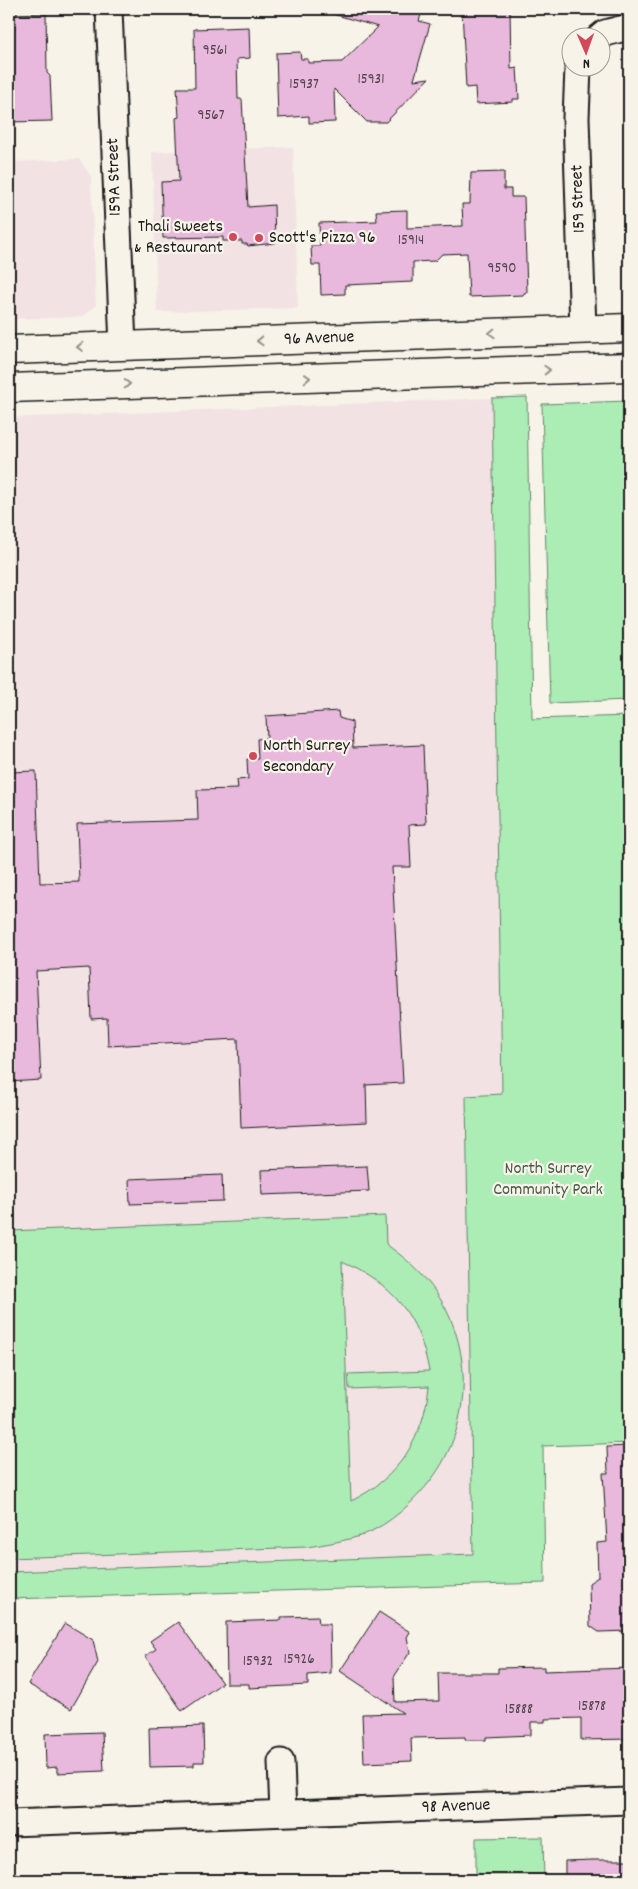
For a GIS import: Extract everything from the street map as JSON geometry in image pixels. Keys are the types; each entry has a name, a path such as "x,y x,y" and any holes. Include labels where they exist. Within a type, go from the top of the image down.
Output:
{"main road":[{"name":"96 Avenue","path":"9,350 629,328"},
{"path":"9,388 629,367"}],"street":[{"name":"159A Street","path":"109,9 123,346"},
{"path":"610,32 629,27"},
{"name":"159 Street","path":"578,78 576,118 583,330"},
{"path":"282,1762 283,1813"},
{"name":"98 Avenue","path":"9,1823 629,1801"}],"shaded area":[{"path":"293,147 298,308 157,312 152,152"},
{"path":"79,159 91,177 96,305 83,317 9,319 9,162"},
{"name":"North Surrey Secondary","path":"492,398 502,1094 466,1096 473,1555 9,1572 9,418"}],"green space":[{"name":"North Surrey Community Park","path":"527,397 532,719 629,716 629,1443 543,1446 545,1583 9,1599 9,1572 473,1554 466,1096 502,1094 492,398"},
{"path":"629,401 629,700 550,703 542,404"},
{"path":"385,1216 386,1244 418,1271 443,1304 454,1329 461,1354 463,1381 461,1408 455,1433 445,1458 424,1489 392,1519 363,1535 342,1541 307,1547 9,1558 9,1231","holes":["342,1261 360,1270 389,1291 411,1318 424,1351 429,1371 348,1374 349,1389 429,1386 421,1422 415,1439 406,1454 383,1480 368,1492 351,1501"]},
{"path":"543,1837 544,1880 476,1880 476,1838"}],"building":[{"path":"334,9 423,9 419,21 430,24 414,80 429,78 386,122 367,122 334,89 335,122 309,123 309,116 278,118 276,53 300,52 301,59 308,59 308,63 342,62 378,27 333,14"},
{"path":"462,9 510,9 511,69 517,68 519,99 513,99 513,102 476,104 475,87 466,88"},
{"path":"46,13 47,73 50,76 52,121 9,122 9,14"},
{"path":"249,27 250,58 237,59 238,99 242,99 248,207 274,205 275,243 248,246 247,244 242,244 242,241 223,241 223,237 163,238 161,182 179,181 176,118 179,117 177,88 195,88 194,29"},
{"path":"504,172 504,189 511,189 511,197 524,197 527,292 524,295 469,297 467,253 442,254 435,261 413,262 413,282 345,285 345,294 321,295 320,265 312,265 311,246 320,246 319,223 377,221 376,211 407,210 407,228 463,226 462,204 470,204 471,173"},
{"path":"338,711 339,718 352,722 353,748 423,745 426,824 409,825 411,867 392,867 403,1083 366,1085 367,1122 241,1128 238,1039 108,1046 107,1018 91,1019 89,968 36,971 41,1080 9,1082 9,772 36,771 40,883 79,882 77,824 198,820 197,790 238,789 237,780 248,779 247,759 258,759 257,739 267,738 266,716"},
{"path":"367,1166 369,1191 262,1195 261,1170"},
{"path":"222,1175 223,1201 130,1204 129,1179"},
{"path":"629,1446 629,1631 599,1632 590,1626 589,1583 598,1577 597,1543 607,1542 603,1473 608,1473 607,1447"},
{"path":"379,1612 410,1632 407,1637 410,1652 394,1677 395,1702 439,1701 438,1673 498,1673 498,1668 544,1667 544,1671 629,1668 629,1739 581,1740 581,1718 545,1719 545,1722 531,1722 531,1735 486,1737 486,1740 465,1740 465,1737 411,1738 412,1761 364,1763 362,1714 403,1713 340,1671"},
{"path":"318,1616 319,1624 330,1624 331,1673 308,1675 308,1685 249,1688 249,1684 227,1684 226,1622 281,1620 281,1617"},
{"path":"178,1622 222,1683 182,1711 145,1656 156,1649 150,1641"},
{"path":"65,1623 93,1640 98,1662 71,1709 28,1684"},
{"path":"203,1726 204,1762 194,1762 194,1766 150,1767 149,1728"},
{"path":"102,1732 104,1771 57,1773 57,1767 46,1768 45,1734"},
{"path":"629,1860 629,1880 565,1880 565,1861"}],"place":[{"name":"Thali Sweets & Restaurant","path":"233,237"},
{"name":"Scott's Pizza 96","path":"259,238"},
{"name":"North Surrey Secondary","path":"253,756"}]}
